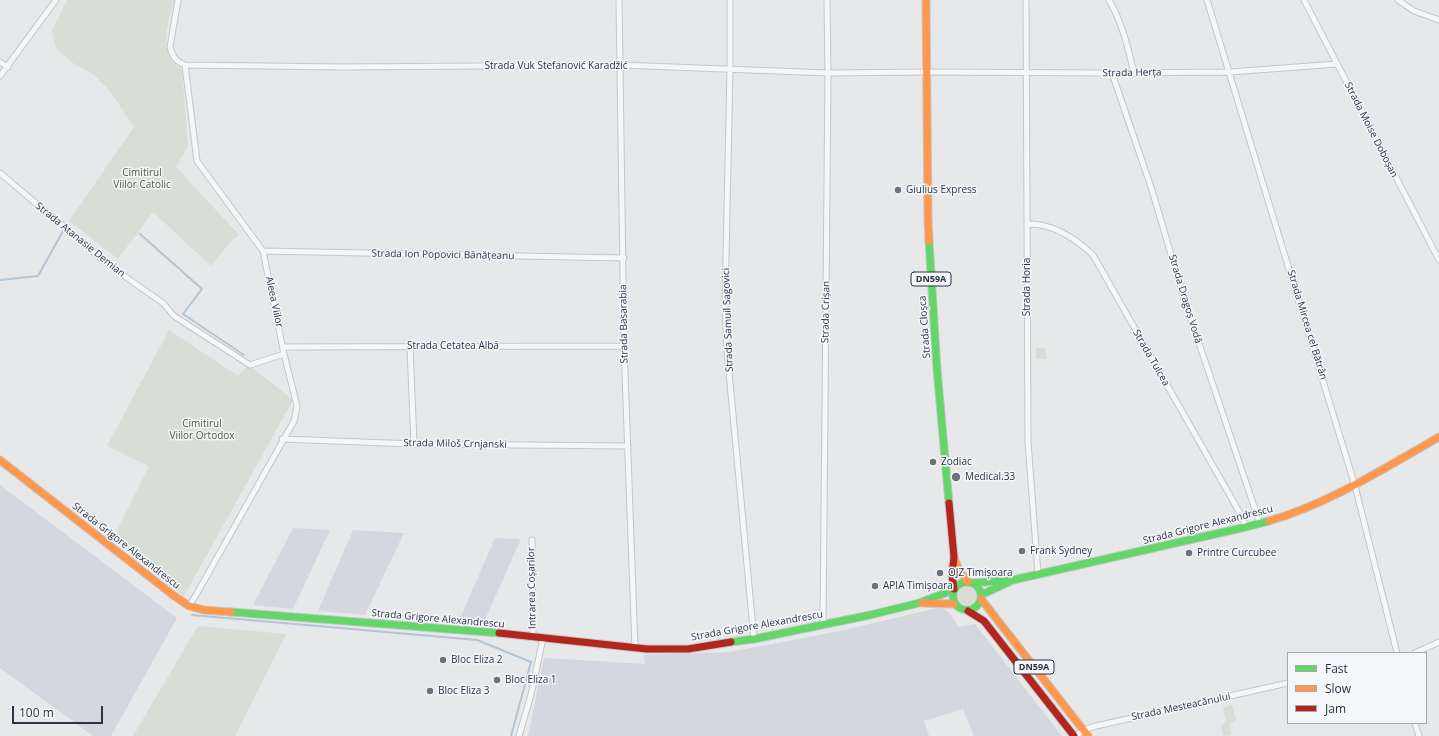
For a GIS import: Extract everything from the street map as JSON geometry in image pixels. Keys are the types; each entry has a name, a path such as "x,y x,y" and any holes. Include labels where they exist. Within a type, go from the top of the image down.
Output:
{"street":[{"path":"0,76 56,0"},
{"path":"178,0 170,47 175,59 178,62 185,64"},
{"name":"Strada Basarabia","path":"619,0 624,258 624,346 635,648"},
{"name":"Strada Samuil Sagovici","path":"730,0 725,304 727,351 754,639"},
{"name":"Strada Crișan","path":"823,625 828,73 827,0"},
{"name":"Strada Cloșca","path":"926,0 928,219 938,376 954,557 952,575 954,590"},
{"name":"Strada Horia","path":"1026,0 1028,73 1028,442 1038,574"},
{"path":"1109,0 1115,10 1128,46 1134,73"},
{"name":"Strada Mircea cel Bătrân","path":"1207,0 1355,486 1397,652"},
{"name":"Strada Moise Doboșan","path":"1304,0 1439,260"},
{"path":"1398,0 1414,11 1439,20"},
{"path":"0,62 8,67"},
{"name":"Strada Vuk Stefanović Karadžić","path":"185,64 342,67 620,65 828,73 926,72"},
{"name":"Aleea Viilor","path":"185,64 197,161 263,251 284,354 297,406 294,421 282,439 189,606"},
{"name":"Strada Herța","path":"926,72 1112,74 1230,72 1337,64"},
{"name":"Strada Dragoș Vodă","path":"1112,74 1152,190 1185,302 1260,524"},
{"name":"Strada Atanasie Demian","path":"0,173 110,266 163,303 174,316 250,365 284,354"},
{"name":"Strada Tulcea","path":"1027,224 1038,223 1068,235 1082,244 1093,255 1237,508 1246,527"},
{"name":"Strada Ion Popovici Bănățeanu","path":"263,251 624,258"},
{"path":"410,346 414,444"},
{"name":"Strada Cetatea Albă","path":"283,347 624,346"},
{"name":"Strada Grigore Alexandrescu","path":"971,582 1013,580 1260,524 1304,509 1355,486 1439,437"},
{"name":"Strada Miloš Crnjanski","path":"282,439 414,444 628,446"},
{"name":"Strada Grigore Alexandrescu","path":"0,460 173,595 189,606 204,610 533,636 647,650 688,649 754,639 823,625 919,603 954,590"},
{"name":"Intrarea Coșarilor","path":"532,540 533,636"},
{"name":"Strada Cloșca","path":"954,557 960,572 971,582"},
{"name":"Strada Grigore Alexandrescu","path":"981,597 1013,580"},
{"path":"954,590 960,583 971,582"},
{"name":"DN59A","path":"971,582 978,587 981,597 1085,733"},
{"name":"DN59A","path":"954,590 952,598 954,604 960,609 968,610 984,621 1075,736"},
{"path":"968,610 975,608 981,597"},
{"name":"Strada Grigore Alexandrescu","path":"919,603 954,604"},
{"path":"519,736 531,696 544,638"},
{"path":"1417,652 1439,642"},
{"name":"Strada Mesteacănului","path":"1075,736 1136,716 1287,683"},
{"path":"1416,724 1419,736"}],"shaded area":[{"path":"0,485 177,618 111,736 93,736 0,668"},
{"path":"293,528 330,530 293,609 253,605"},
{"path":"353,530 404,533 365,615 318,611"},
{"path":"495,538 521,539 483,624 458,623"},
{"path":"942,607 952,616 958,627 975,624 1062,736 974,736 963,709 924,721 929,736 528,736 544,658 645,664 644,655 730,652 840,631"}],"green space":[{"name":"Cimitirul Viilor Catolic","path":"67,0 174,0 166,41 170,57 182,70 188,146 176,167 239,235 231,241 211,266 153,212 118,259 69,221 134,127 110,91 93,74 71,62 56,48 52,30"},
{"name":"Cimitirul Viilor Ortodox","path":"169,330 238,376 249,365 293,400 184,596 113,539 149,466 107,446"},
{"path":"1036,348 1046,348 1046,359 1036,359"},
{"path":"967,587 973,590 976,596 973,602 967,605 961,602 958,596 961,590"},
{"path":"198,626 286,634 235,736 133,736"},
{"path":"1232,705 1236,720 1229,724 1231,735 1223,736 1221,725 1226,723 1223,708"}],"waterway":[{"path":"0,280 38,276 63,231"},
{"path":"140,234 202,289 183,314 244,355"},
{"path":"192,615 477,640 531,662 511,736"}],"traffic: fast":[{"path":"929,241 937,369 949,503"},
{"path":"973,583 1013,580 1269,521"},
{"path":"967,582 973,583 977,586 980,590 981,596 980,602 977,606 973,609 967,610 961,609 957,606 954,602 953,596 954,590 957,586 961,583 967,582"},
{"path":"981,595 1009,582"},
{"path":"731,642 754,639 870,615 919,603 953,590"},
{"path":"231,612 499,633"}],"traffic: slow":[{"path":"926,0 929,241"},
{"path":"1269,521 1314,505 1335,495 1439,437"},
{"path":"0,460 189,606 204,610 231,612"},
{"path":"954,558 960,572 968,582"},
{"path":"981,599 1088,736"},
{"path":"922,603 954,604"}],"traffic: jam":[{"path":"949,503 954,557 952,575 954,589"},
{"path":"968,611 984,621 1074,736"},
{"path":"499,633 647,649 688,649 731,642"}],"place":[{"name":"Giulius Express","path":"898,190"},
{"name":"Zodiac","path":"933,462"},
{"name":"Medical.33","path":"956,477"},
{"name":"Frank Sydney","path":"1022,551"},
{"name":"Printre Curcubee","path":"1189,553"},
{"name":"OJZ Timișoara","path":"940,573"},
{"name":"APIA Timișoara","path":"875,586"},
{"name":"Bloc Eliza 2","path":"443,660"},
{"name":"Bloc Eliza 1","path":"497,680"},
{"name":"Bloc Eliza 3","path":"430,691"}]}
